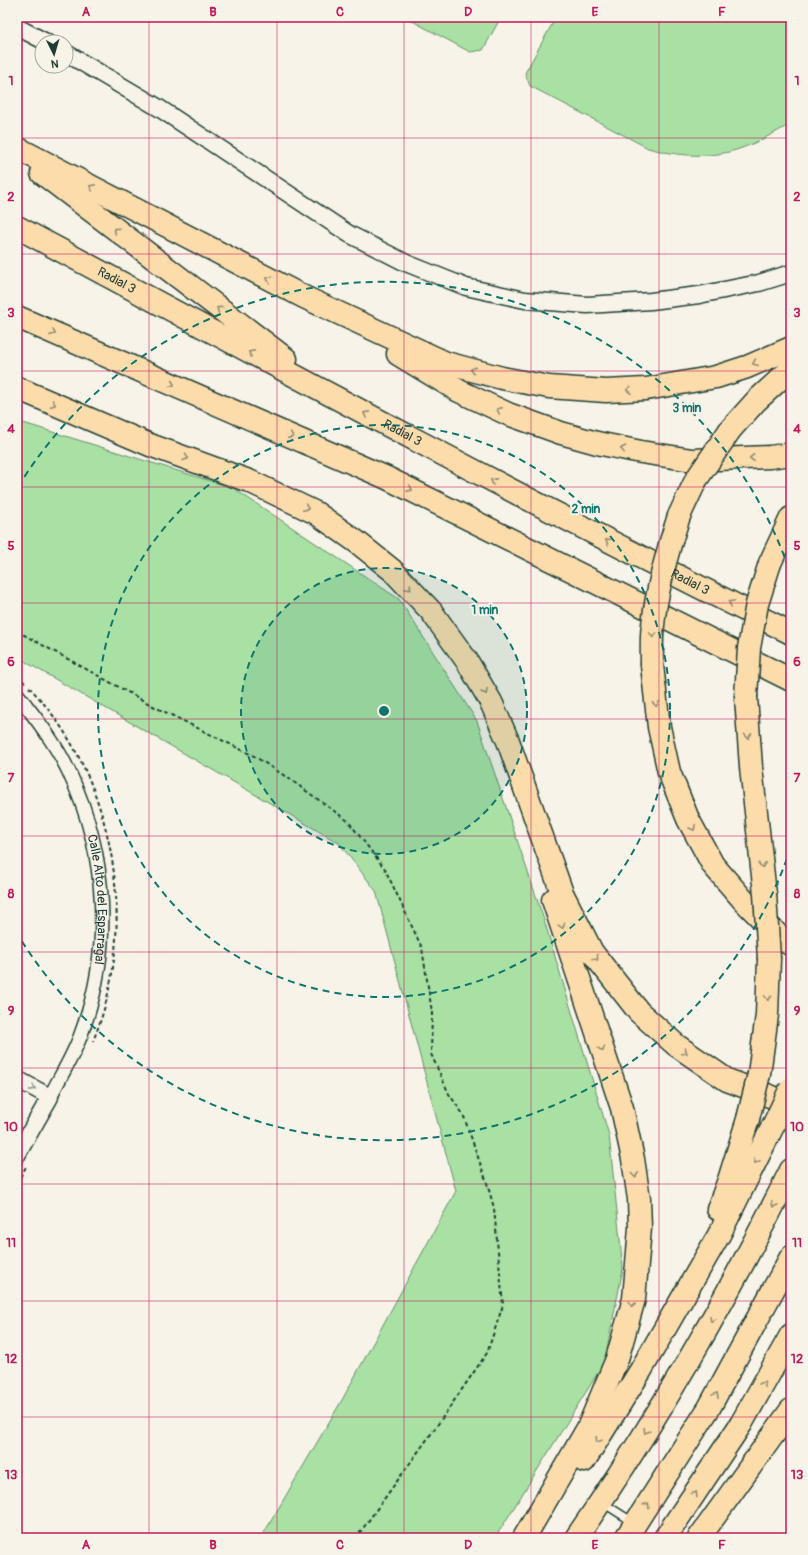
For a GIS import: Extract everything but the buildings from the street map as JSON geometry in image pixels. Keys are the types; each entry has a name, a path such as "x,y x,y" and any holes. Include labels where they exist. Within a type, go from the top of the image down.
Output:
{"highway":[{"path":"17,148 304,297 446,363 502,378 549,388 606,391 646,389 716,377 747,367 791,348"},
{"path":"17,154 339,400"},
{"name":"Radial 3","path":"17,227 339,400 643,559 791,633"},
{"path":"304,297 459,391 508,414 561,433 641,452 692,460 770,457 791,454"},
{"path":"17,317 387,478 791,680"},
{"path":"791,369 756,401 730,430 696,480 679,516 658,590 653,626 652,665 659,727 669,772 688,819 713,865 745,902 780,937 791,945"},
{"path":"17,388 150,445 249,481 316,513 357,542 392,570 431,611 467,661 491,702 508,741 562,893 592,952 639,1012 676,1045 727,1080 791,1104"},
{"path":"641,1370 711,1227 729,1180 748,1119 759,1074 767,1015 769,959 751,768 746,697 749,648 757,604 770,563 791,518"},
{"path":"508,741 523,810 622,1108 633,1159 639,1199 640,1228 634,1299 617,1359 588,1428 524,1538"},
{"path":"531,1538 597,1442 641,1370 720,1233 791,1088"},
{"path":"576,1538 674,1386 753,1246 791,1170"},
{"path":"631,1531 710,1408 791,1257"},
{"path":"665,1538 741,1424 791,1335"},
{"path":"699,1538 791,1410"},
{"path":"737,1486 783,1436 791,1425"}],"street":[{"path":"17,26 34,35"},
{"path":"74,58 159,108 349,234 406,263 466,287 525,300 587,306 651,301 699,295 759,283 791,273"},
{"name":"Calle Alto del Esparragal","path":"17,694 41,724 69,771 82,802 92,835 101,882 102,932 96,986 80,1038 50,1097 23,1159"},
{"path":"17,1079 50,1097"}],"lane":[{"path":"601,1501 631,1531"}],"path":[{"path":"17,632 155,707 254,756 291,780 348,822 385,870 422,948 432,1012 431,1054 450,1094 463,1114 487,1183 494,1208 502,1305 487,1353 377,1511 356,1538"},
{"path":"17,676 48,711 65,735 81,762 93,792 111,851 117,912 115,958 99,1025 91,1046"},
{"path":"17,1114 24,1118"},
{"path":"17,1184 23,1159"}],"green space":[{"path":"405,17 501,17 483,50 470,52"},
{"path":"556,17 791,17 791,124 746,147 728,152 693,155 670,153 648,148 530,86 525,73"},
{"path":"17,421 233,488 399,599 477,721 544,920 609,1135 623,1269 604,1363 495,1538 261,1538 342,1400 456,1191 376,891 339,843 17,657"}]}
